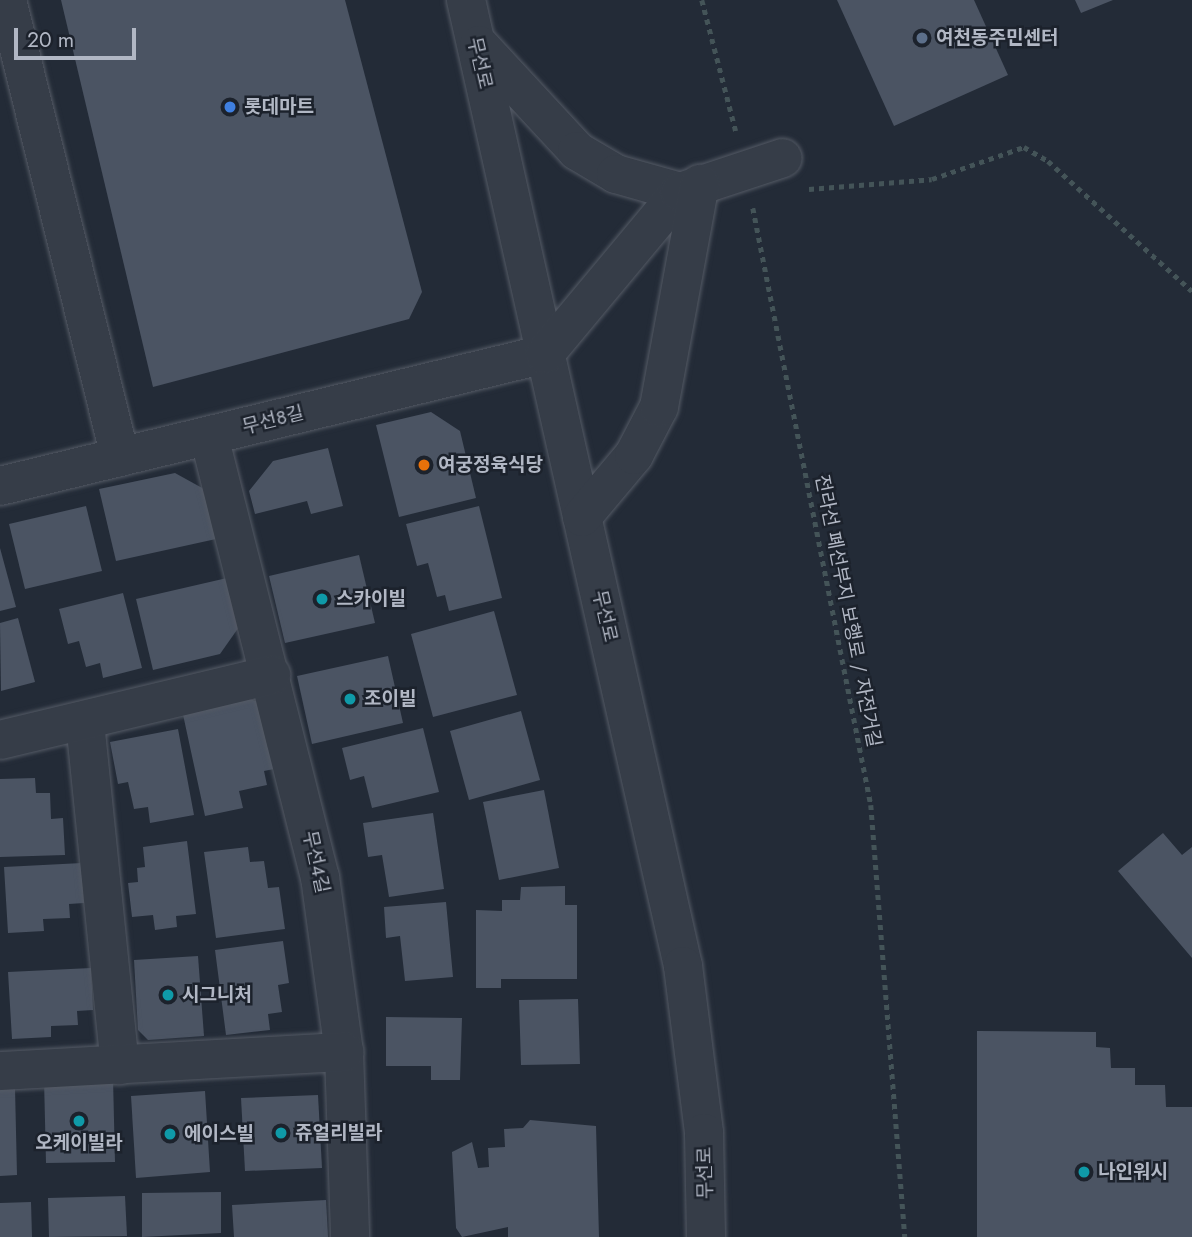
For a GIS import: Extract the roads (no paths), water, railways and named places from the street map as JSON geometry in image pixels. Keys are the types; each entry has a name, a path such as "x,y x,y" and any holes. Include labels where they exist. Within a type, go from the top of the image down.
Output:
{"street":[{"path":"7,0 15,90 120,457"},
{"name":"무선로","path":"466,0 683,966 705,1133 706,1237"},
{"path":"475,40 578,151 616,174 690,188 783,158"},
{"path":"545,354 690,188"},
{"path":"582,517 634,455 659,407 690,188"},
{"name":"무선8길","path":"0,486 545,354"},
{"name":"무선4길","path":"209,436 320,877 344,1052 350,1237"},
{"path":"0,740 85,722 271,675"},
{"path":"85,722 120,1065"},
{"path":"0,1071 344,1052"}],"place":[{"name":"여천동주민센터","path":"922,38"},
{"name":"롯데마트","path":"230,107"},
{"name":"여궁정육식당","path":"424,465"},
{"name":"스카이빌","path":"322,599"},
{"name":"조이빌","path":"350,699"},
{"name":"시그니처","path":"168,995"},
{"name":"오케이빌라","path":"79,1121"},
{"name":"쥬얼리빌라","path":"281,1133"},
{"name":"에이스빌","path":"170,1134"},
{"name":"나인워시","path":"1084,1172"}]}
